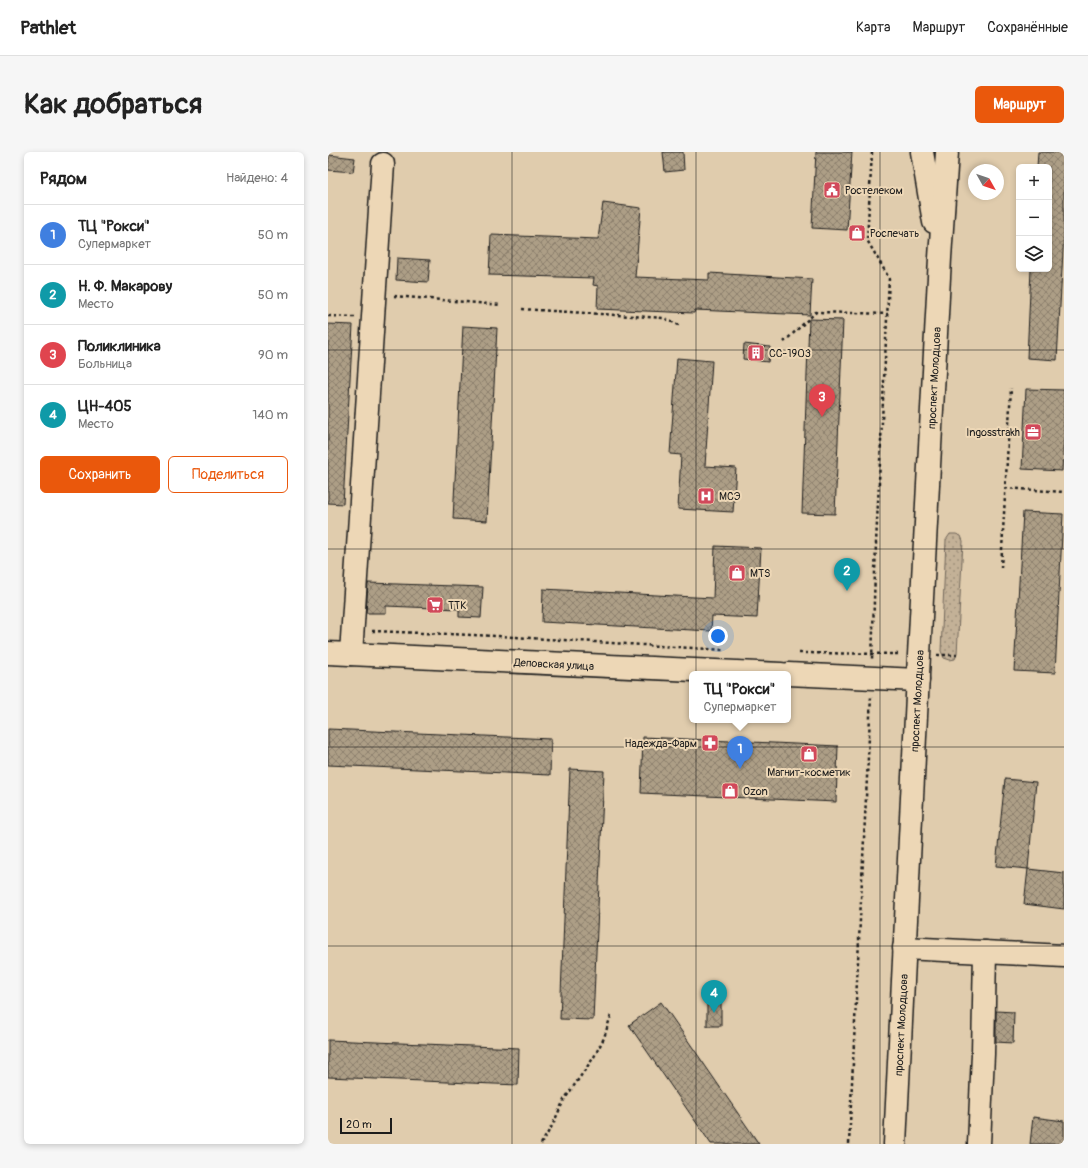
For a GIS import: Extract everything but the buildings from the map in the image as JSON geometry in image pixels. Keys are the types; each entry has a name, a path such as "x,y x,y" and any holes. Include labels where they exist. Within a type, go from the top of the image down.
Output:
{"main road":[{"name":"проспект Молодцова","path":"922,152 940,258"},
{"name":"проспект Молодцова","path":"895,1144 919,655 947,152"},
{"path":"351,654 383,164"},
{"name":"Деповская улица","path":"328,653 716,671"},
{"path":"791,674 918,680"},
{"path":"904,948 1064,956"},
{"path":"979,1144 986,952"}],"path":[{"path":"849,1144 872,678 876,543 889,278 867,240 872,152"},
{"path":"375,295 501,305"},
{"path":"522,309 664,318 681,326"},
{"path":"784,342 816,312 888,314"},
{"path":"328,316 373,318"},
{"path":"1001,568 1011,388"},
{"path":"1005,488 1064,492"},
{"path":"352,630 498,636 725,650"},
{"path":"795,653 957,655"},
{"path":"541,1144 552,1126 564,1100 594,1057 604,1038 611,1015"}],"shaded area":[{"path":"950,534 961,536 963,541 957,654 955,659 950,660 944,658 941,651 946,540"}],"place":[{"name":"Ростелеком","path":"832,190"},
{"name":"Роспечать","path":"857,233"},
{"name":"СС-1903","path":"756,353"},
{"name":"Поликлиника","path":"822,417"},
{"name":"Ingosstrakh","path":"1033,432"},
{"name":"МСЭ","path":"706,496"},
{"name":"MTS","path":"737,573"},
{"name":"Н. Ф. Макарову","path":"847,591"},
{"name":"ТТК","path":"435,605"},
{"name":"Надежда-Фарм","path":"710,743"},
{"name":"Магнит-косметик","path":"809,754"},
{"name":"ТЦ \"Рокси\"","path":"740,769"},
{"name":"Ozon","path":"730,791"},
{"name":"ЦН-405","path":"714,1013"}]}
